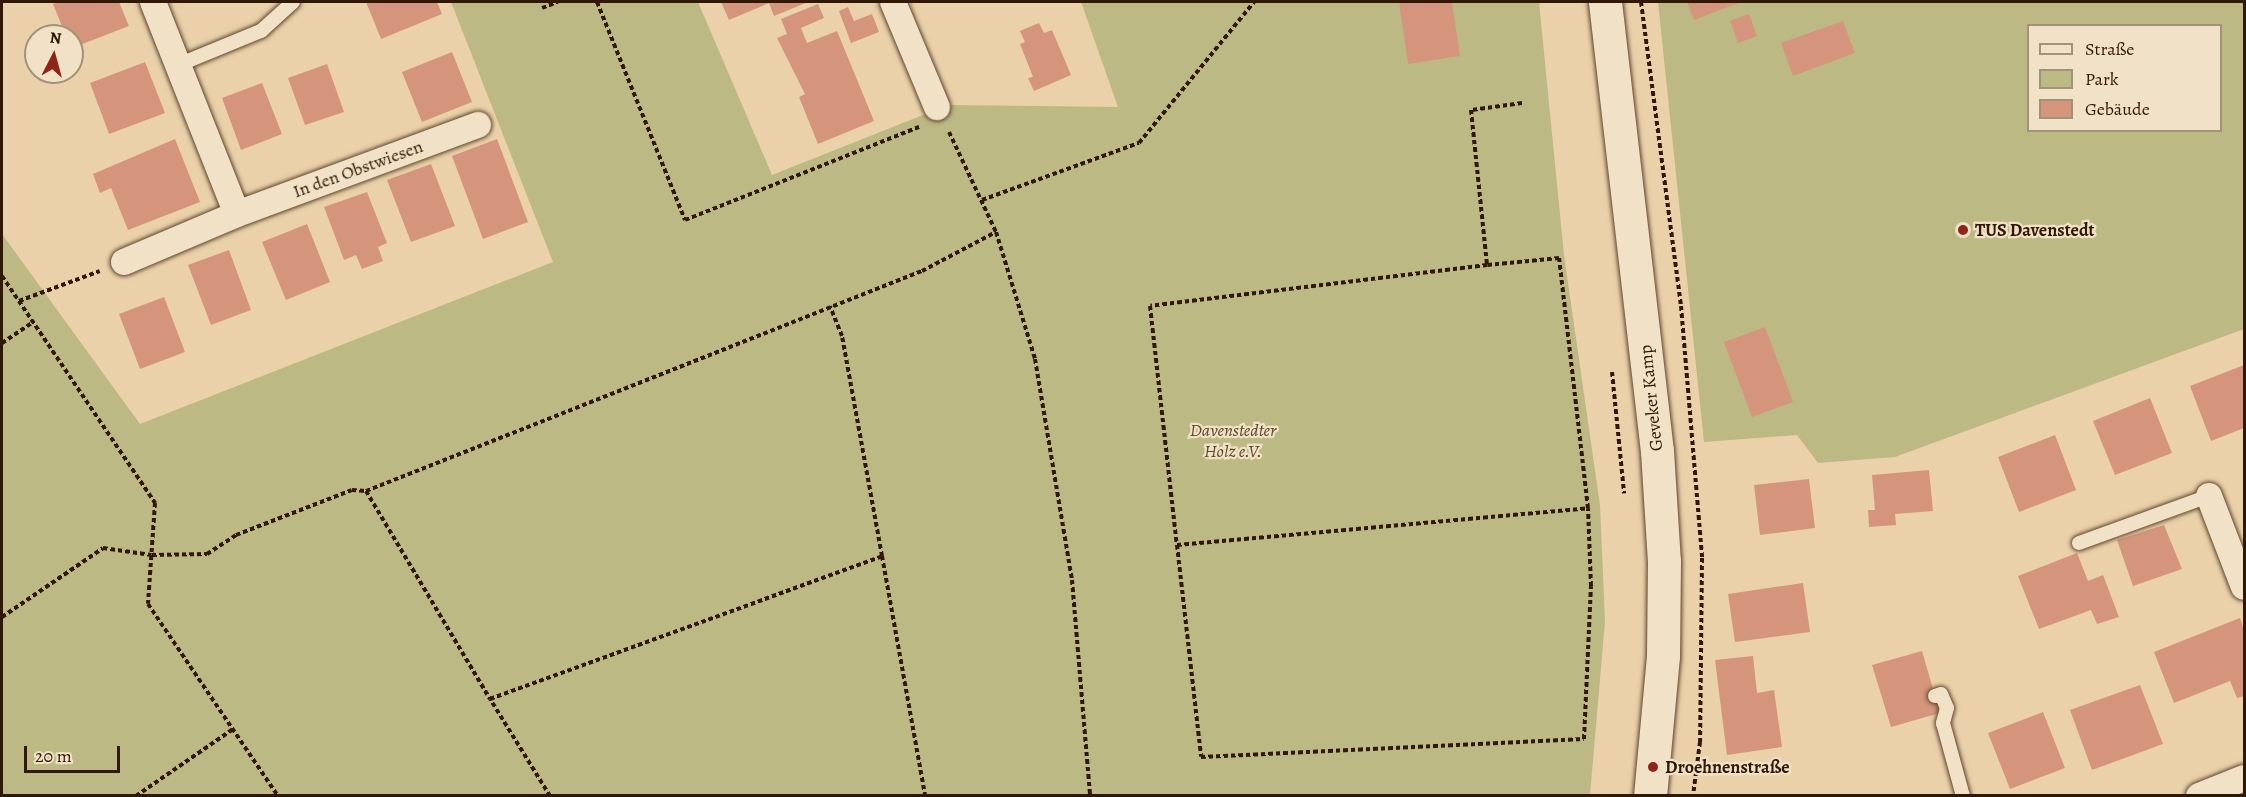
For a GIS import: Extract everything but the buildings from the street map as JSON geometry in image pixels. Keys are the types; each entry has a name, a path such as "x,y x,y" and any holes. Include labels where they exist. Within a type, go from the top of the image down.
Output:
{"street":[{"path":"153,2 237,214"},
{"path":"892,2 939,113"},
{"name":"Geveker Kamp","path":"1605,2 1656,439 1665,561 1663,656 1650,795"},
{"name":"In den Obstwiesen","path":"124,262 237,214 478,125"},
{"path":"2209,496 2244,587"},
{"path":"2199,795 2244,778"}],"lane":[{"path":"178,65 261,31 293,2"},
{"path":"2079,543 2209,496"},
{"path":"1935,696 1941,694 1947,708 1943,723 1963,795"}],"path":[{"path":"542,8 558,2"},
{"path":"597,2 685,220 939,113 996,232 1035,359 1072,580 1090,795"},
{"path":"982,200 1139,143 1254,2"},
{"path":"1487,265 1471,110 1522,103"},
{"path":"2,617 103,548 152,555 207,554 236,535 352,490 366,490 922,271 996,232"},
{"path":"1558,258 1588,508 1592,586 1584,739 1201,757 1150,306 1487,265 1558,258"},
{"path":"19,301 124,262"},
{"path":"2,276 155,503 148,604 278,795"},
{"path":"830,306 842,336 926,795"},
{"path":"2,343 33,322"},
{"path":"1611,362 1625,499"},
{"path":"366,490 550,795"},
{"path":"1177,545 1588,508"},
{"path":"490,699 882,556"},
{"path":"136,795 233,729"}],"green space":[{"name":"Davenstedter Holz e.V.","path":"451,2 698,2 772,175 948,105 1118,107 1081,2 1539,2 1564,255 1600,505 1605,622 1590,795 2,795 2,234 140,424 553,262"},
{"name":"TUS Davenstedt","path":"1658,2 2244,2 2244,329 1895,457 1818,463 1797,435 1704,442"}],"place":[{"name":"TUS Davenstedt","path":"1963,230"},
{"name":"Droehnenstraße","path":"1653,767"}]}
